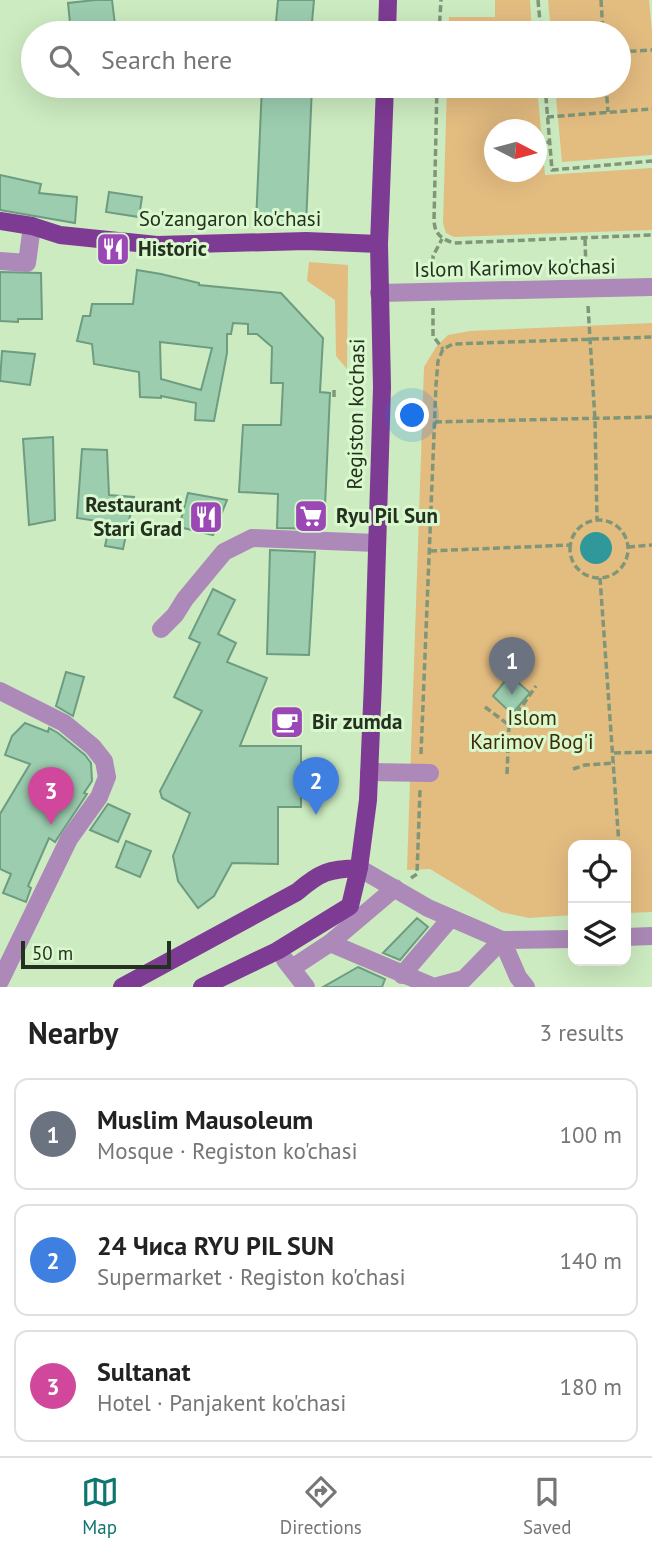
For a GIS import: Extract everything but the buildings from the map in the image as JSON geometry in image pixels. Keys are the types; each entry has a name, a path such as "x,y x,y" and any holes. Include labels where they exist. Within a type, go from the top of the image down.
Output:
{"main road":[{"path":"387,21 388,0"},
{"name":"Registon ko'chasi","path":"202,987 277,951 350,906 359,869 369,772 382,387 379,244 385,98"},
{"name":"So'zangaron ko'chasi","path":"0,221 32,226 60,235 157,246 306,241 379,244"},
{"path":"122,987 297,892 318,875 332,869 359,869"}],"street":[{"path":"0,261 27,263 32,226"},
{"name":"Islom Karimov ko'chasi","path":"379,293 652,287"},
{"path":"161,629 224,552 251,538 376,543"},
{"path":"0,691 64,723 93,747 104,761 107,777 99,797 69,839 0,981"},
{"path":"369,772 425,773"},
{"path":"359,869 450,919 502,940 568,939"},
{"path":"292,968 330,943 396,888"},
{"path":"402,975 450,919"},
{"path":"631,937 652,936"},
{"path":"330,943 434,987 464,979 502,940"},
{"path":"502,940 518,977 526,987"},
{"path":"277,951 306,987"}],"path":[{"path":"440,21 441,0"},
{"path":"538,0 540,21"},
{"path":"601,0 602,21"},
{"path":"631,51 652,50"},
{"path":"437,98 434,221 435,230 442,239 454,243 652,235"},
{"path":"546,98 552,170 652,161"},
{"path":"607,98 608,112"},
{"path":"547,117 652,109"},
{"path":"584,238 595,420 597,520"},
{"path":"442,239 433,256 432,292 433,336 443,349"},
{"path":"396,888 417,874 425,773 438,361 443,349 453,344 652,337"},
{"path":"334,390 334,397"},
{"path":"435,422 652,417"},
{"path":"597,520 615,526 622,533 628,547 621,567 615,573 600,578 581,572 570,555 573,536 579,528 597,520"},
{"path":"430,551 570,545"},
{"path":"628,547 652,545"},
{"path":"600,578 619,840"},
{"path":"507,774 509,725 537,686"},
{"path":"485,707 509,725"},
{"path":"614,753 652,752"},
{"path":"573,769 585,765 615,764"}],"green space":[{"path":"495,0 530,0 531,21 449,21 449,17 495,17"},
{"path":"548,0 649,0 652,31 652,155 562,162 556,98 631,98 631,21 550,21"},
{"path":"447,98 538,98 540,119 484,119 484,182 547,182 547,175 652,168 652,230 454,237 446,233 443,223"},
{"path":"309,262 348,265 347,369 336,356 335,300 307,281"},
{"name":"Islom Karimov Bog'i","path":"652,323 652,912 631,913 631,840 568,840 568,915 529,918 501,912 430,869 407,870 424,367 436,347 448,335 470,331"}],"water":[{"path":"596,532 607,537 612,548 607,559 596,564 585,559 580,548 585,537"}],"place":[{"name":"Historic","path":"113,249"},
{"name":"Ryu Pil Sun","path":"311,516"},
{"name":"Restaurant Stari Grad","path":"206,517"},
{"name":"Muslim Mausoleum","path":"512,695"},
{"name":"Bir zumda","path":"287,722"},
{"name":"24 Чиса RYU PIL SUN","path":"316,815"},
{"name":"Sultanat","path":"51,825"}]}
